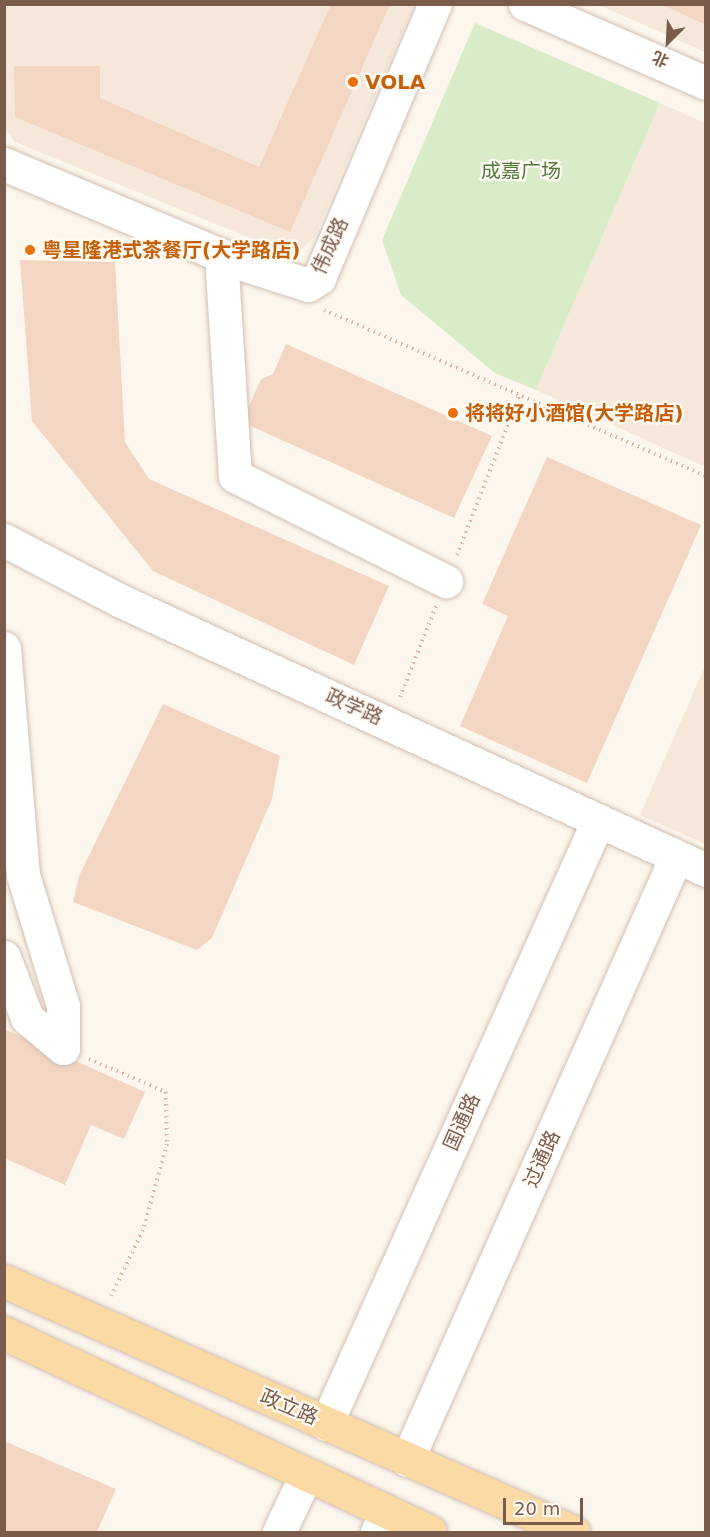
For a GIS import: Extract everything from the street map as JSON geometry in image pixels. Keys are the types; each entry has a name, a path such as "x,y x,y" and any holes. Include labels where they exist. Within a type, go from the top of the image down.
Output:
{"main road":[{"name":"政立路","path":"4,1281 573,1533"},
{"path":"4,1334 306,1475 382,1522 430,1533"}],"street":[{"name":"伟成路","path":"4,164 221,255 308,285 319,278 435,4"},
{"path":"525,4 705,84"},
{"path":"221,255 235,476 446,581"},
{"name":"政学路","path":"4,540 121,601 705,870"},
{"path":"4,648 23,875 63,1006 63,1048"},
{"name":"国通路","path":"326,1424 597,821"},
{"name":"过通路","path":"407,1460 676,857"},
{"path":"4,957 27,1018 63,1048"},
{"path":"279,1533 306,1475"}],"path":[{"path":"308,285 326,312 705,476"},
{"path":"63,1048 166,1092 167,1144 144,1230 97,1323"}],"shaded area":[{"path":"4,5 414,5 314,238 294,256 15,142 5,129"},
{"path":"599,5 705,5 705,52"},
{"path":"660,103 705,123 705,467 536,390"},
{"path":"705,666 706,844 640,815"}],"green space":[{"name":"成嘉广场","path":"475,23 660,103 536,390 495,373 401,295 382,240"}],"building":[{"path":"331,4 390,4 290,232 15,117 14,66 100,66 100,98 259,167"},
{"path":"661,4 706,4 706,25"},
{"path":"20,260 115,262 125,442 149,479 389,586 354,665 153,571 32,421"},
{"path":"286,344 492,436 454,518 242,422 261,379 273,374"},
{"path":"547,457 701,525 587,783 460,726 508,616 482,604"},
{"path":"163,704 280,756 272,799 212,938 197,950 73,902 79,876"},
{"path":"4,1029 145,1092 124,1139 91,1125 65,1185 4,1158"},
{"path":"4,1441 116,1489 97,1532 4,1532"}],"place":[{"name":"VOLA","path":"353,82"},
{"name":"粤星隆港式茶餐厅(大学路店)","path":"30,250"},
{"name":"将将好小酒馆(大学路店)","path":"453,413"}]}
